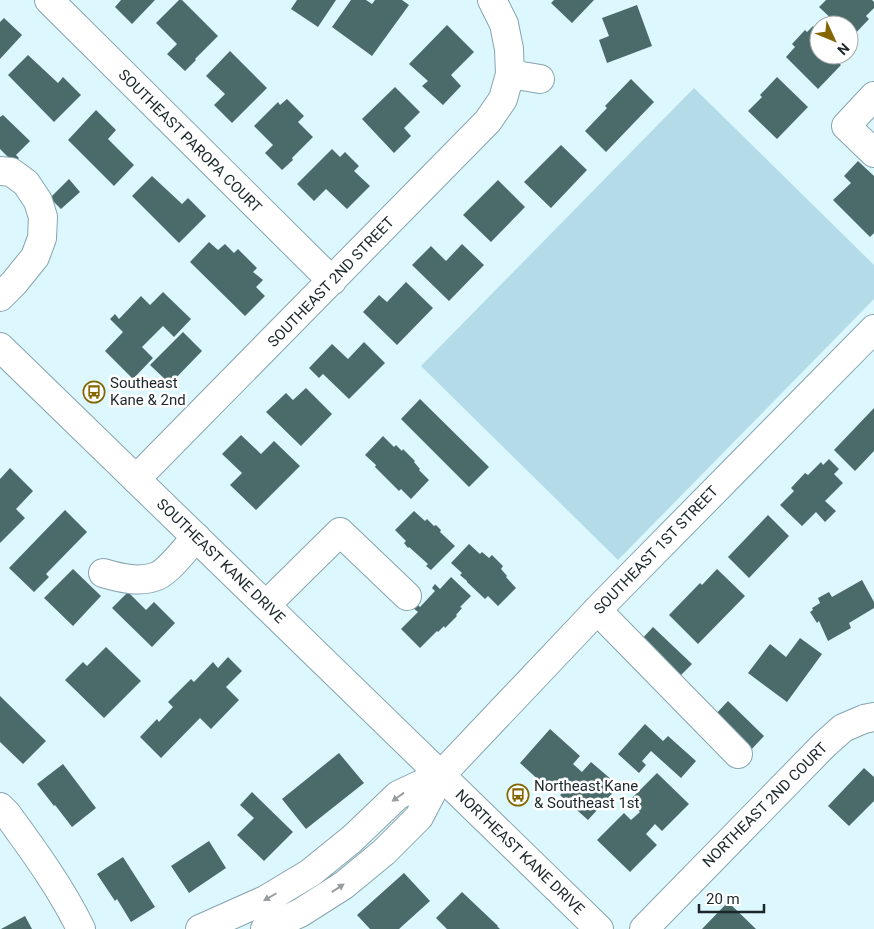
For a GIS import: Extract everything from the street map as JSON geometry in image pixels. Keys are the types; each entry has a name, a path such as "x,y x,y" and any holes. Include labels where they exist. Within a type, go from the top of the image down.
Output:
{"street":[{"name":"SOUTHEAST PAROPA COURT","path":"49,0 332,281"},
{"name":"SOUTHEAST 2ND STREET","path":"136,479 488,121 503,99 510,74 509,50 504,24 492,0"},
{"path":"510,74 540,79"},
{"path":"874,96 846,126 874,153"},
{"path":"0,171 11,172 26,183 38,201 43,217 42,238 35,257 0,297"},
{"name":"SOUTHEAST 1ST STREET","path":"265,929 300,913 344,885 384,852 420,817 441,775 597,610 873,331"},
{"name":"SOUTHEAST KANE DRIVE","path":"0,348 441,775"},
{"path":"266,605 340,532 407,596"},
{"path":"103,573 128,579 158,576 167,569 196,537"},
{"path":"597,610 738,754"},
{"name":"NORTHEAST 2ND COURT","path":"644,929 824,745 843,728 864,719 874,718"},
{"name":"SOUTHEAST 1ST STREET","path":"200,929 265,900 310,873 352,840 398,795 441,775"},
{"name":"NORTHEAST KANE DRIVE","path":"441,775 599,929"},
{"path":"0,807 43,863 81,929"}],"shaded area":[{"path":"694,88 874,265 874,299 618,560 421,366"}],"building":[{"path":"121,0 155,0 132,24 115,7"},
{"path":"179,0 182,0 218,36 185,71 167,54 177,44 156,23"},
{"path":"297,0 336,0 318,27 291,9"},
{"path":"351,0 366,0 372,4 375,0 402,0 409,5 372,56 332,27"},
{"path":"554,0 594,0 572,23 551,3"},
{"path":"826,0 872,0 874,2 874,8 866,16 869,19 859,30 859,15 827,15 819,7"},
{"path":"637,5 652,46 607,63 599,40 609,36 602,18"},
{"path":"4,18 22,35 0,59 0,22"},
{"path":"447,25 474,52 451,75 461,86 443,105 422,86 428,81 409,64"},
{"path":"805,30 807,32 809,30 809,65 841,65 818,89 786,57 795,47 792,44"},
{"path":"230,51 267,88 232,123 214,105 225,94 206,76"},
{"path":"28,55 58,83 63,77 81,95 54,122 8,75"},
{"path":"777,77 808,107 777,139 748,111 762,97 760,95"},
{"path":"631,79 654,102 606,152 585,131 607,108 605,106"},
{"path":"395,87 420,112 404,128 411,136 394,153 362,119"},
{"path":"287,99 304,116 298,122 313,137 282,170 265,153 273,145 254,126 278,102 280,105"},
{"path":"96,110 116,130 108,139 134,165 114,186 68,140"},
{"path":"3,115 30,141 16,155 19,158 14,163 0,149 0,117"},
{"path":"561,145 587,170 551,208 524,182"},
{"path":"332,149 340,157 345,152 359,166 354,171 370,186 347,209 326,189 314,201 297,184"},
{"path":"858,161 874,176 874,233 870,237 833,200 851,183 844,176"},
{"path":"152,176 182,204 188,198 206,216 179,243 132,196"},
{"path":"69,179 80,192 61,209 50,198"},
{"path":"498,180 525,207 491,242 463,215"},
{"path":"209,242 218,250 225,244 234,253 238,249 257,268 253,272 263,280 256,287 265,296 245,316 190,262"},
{"path":"462,244 484,265 449,301 412,265 431,246 446,261"},
{"path":"406,282 433,308 397,345 363,312 379,295 387,302"},
{"path":"163,292 191,319 174,337 163,326 142,347 153,358 133,379 105,351 123,332 110,319 115,314 119,319 141,296 150,305"},
{"path":"183,332 202,351 170,384 150,365"},
{"path":"364,342 385,363 349,399 323,374 319,378 309,368 332,344 348,359"},
{"path":"306,388 332,414 301,446 266,412 286,393 293,400"},
{"path":"420,399 489,467 469,487 401,419"},
{"path":"874,408 874,451 855,471 834,450"},
{"path":"241,435 261,454 274,441 300,466 256,510 230,485 242,473 222,454"},
{"path":"383,436 394,447 396,445 402,451 403,449 429,480 411,499 401,489 399,491 365,455"},
{"path":"829,459 839,469 834,474 843,483 825,501 836,511 825,522 816,512 802,526 780,505 794,491 791,488 805,473 808,475 821,462 823,465"},
{"path":"10,468 33,491 16,509 25,518 0,543 0,479"},
{"path":"65,510 87,532 46,574 49,577 34,592 9,568"},
{"path":"414,511 425,521 427,519 434,526 436,525 441,530 440,532 455,546 431,570 426,566 428,564 408,548 404,543 406,541 395,530"},
{"path":"768,515 789,536 749,578 728,557"},
{"path":"469,544 480,554 482,552 489,558 492,555 503,566 501,569 516,588 498,606 488,596 485,599 460,575 462,573 451,563"},
{"path":"73,569 101,596 73,626 44,598"},
{"path":"717,569 745,596 698,644 669,615 700,583 702,585"},
{"path":"451,577 471,596 460,607 462,608 457,616 445,628 444,626 437,631 420,648 401,629 418,612 413,608 417,604 420,607 435,591 432,588 435,584 440,589"},
{"path":"862,580 874,602 874,608 849,623 851,628 828,641 819,621 817,623 810,612 813,610 812,608 820,603 818,598 829,592 832,597"},
{"path":"128,592 146,610 154,602 175,623 152,647 112,608"},
{"path":"653,627 692,664 678,678 640,641"},
{"path":"800,638 822,654 787,702 748,673 770,644 786,657"},
{"path":"106,647 141,681 104,718 65,680 83,662 87,666"},
{"path":"228,657 242,671 226,687 239,700 211,729 200,718 161,758 140,737 157,719 159,722 173,707 168,702 191,679 194,682 213,662 218,668"},
{"path":"0,696 46,741 23,764 0,742"},
{"path":"728,701 764,736 750,751 714,716"},
{"path":"645,724 663,741 668,736 696,761 681,778 651,751 642,761 646,765 639,773 618,754"},
{"path":"550,729 580,756 573,764 582,772 591,762 619,786 588,820 560,795 567,788 559,781 543,784 520,763"},
{"path":"339,753 364,783 306,829 282,799"},
{"path":"63,764 96,808 72,827 37,784"},
{"path":"864,768 874,777 874,801 849,826 828,806"},
{"path":"657,773 689,804 662,831 655,824 646,834 657,845 630,872 597,840 624,813 631,820 640,812 629,801"},
{"path":"252,792 293,832 264,861 237,835 254,818 240,805"},
{"path":"209,841 226,868 189,893 171,866"},
{"path":"123,857 155,907 131,922 117,899 115,901 97,874"},
{"path":"404,873 430,901 399,929 370,929 357,915"},
{"path":"462,892 500,929 447,929 436,918"},
{"path":"728,902 756,929 702,929"},
{"path":"25,916 32,929 1,929"}],"place":[{"name":"Southeast Kane & 2nd","path":"94,392"},
{"name":"Northeast Kane & Southeast 1st","path":"518,795"}]}
